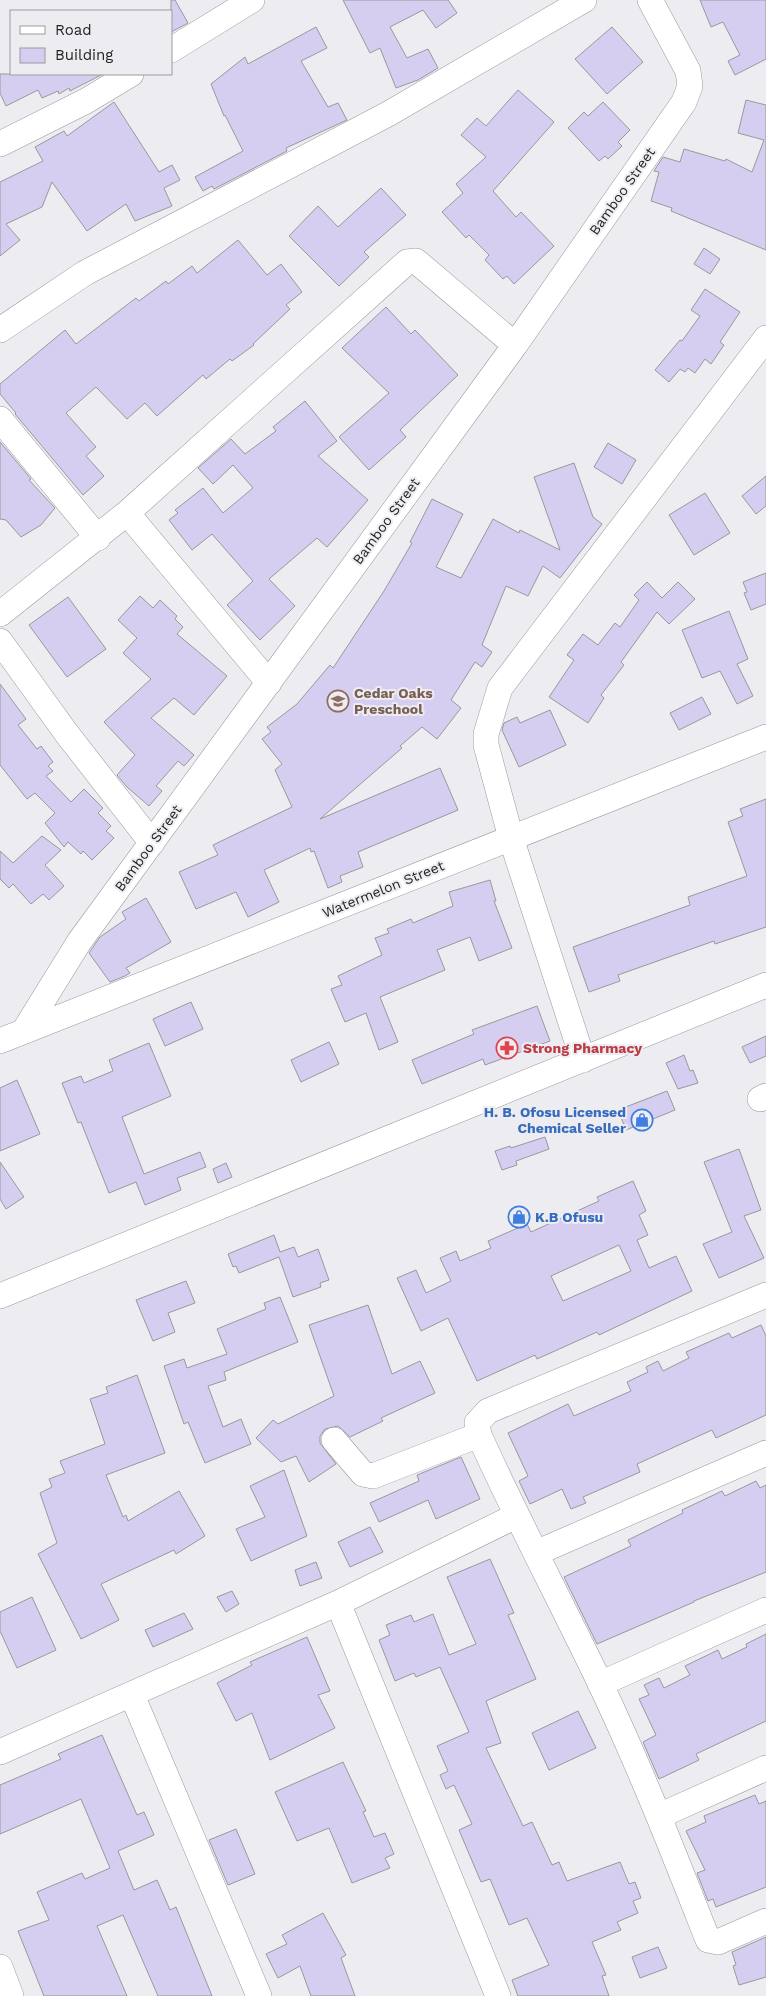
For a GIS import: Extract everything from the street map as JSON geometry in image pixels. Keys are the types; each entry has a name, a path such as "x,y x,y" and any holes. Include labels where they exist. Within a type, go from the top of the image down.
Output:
{"street":[{"path":"172,49 252,0"},
{"path":"0,330 85,273 189,221 388,114 584,0"},
{"name":"Bamboo Street","path":"24,1031 79,942 514,345 684,102 690,86 688,71 650,0"},
{"path":"0,144 86,100 129,75"},
{"path":"0,614 98,538 127,513 407,262 416,261 514,345"},
{"path":"584,1060 511,838 486,745 486,734 500,688 766,338"},
{"path":"0,419 98,538"},
{"path":"127,513 269,683"},
{"path":"0,641 66,734 152,843"},
{"name":"Watermelon Street","path":"0,1041 766,737"},
{"path":"0,1296 766,985"},
{"path":"766,1296 488,1411 477,1423 478,1435 516,1516 600,1684 659,1816 708,1940 718,1942 766,1921"},
{"path":"334,1440 363,1474 373,1476 478,1435"},
{"path":"536,1554 766,1453"},
{"path":"0,1752 338,1602 516,1516"},
{"path":"338,1602 498,1996"},
{"path":"600,1684 766,1610"},
{"path":"132,1695 259,1996"},
{"path":"659,1816 766,1768"},
{"path":"0,1967 11,1996"}],"building":[{"path":"171,0 175,0 188,23 172,31 172,10"},
{"path":"343,0 448,0 457,13 436,28 423,10 390,27 407,58 428,49 438,68 418,80 396,88 380,48 370,53"},
{"path":"700,0 766,0 766,59 735,75 728,61 740,55 723,22 711,27"},
{"path":"316,27 327,48 301,61 328,107 338,103 347,120 286,148 287,151 214,189 212,186 203,191 195,177 243,151 224,116 211,84 245,57 248,64"},
{"path":"612,27 643,62 607,94 575,59"},
{"path":"0,74 101,75 70,91 69,88 59,94 58,91 42,98 38,90 6,106 0,93"},
{"path":"518,90 554,122 493,191 516,217 521,212 554,246 514,284 507,276 503,279 485,260 489,255 469,235 466,238 442,212 463,193 456,184 486,157 461,135 477,118 486,126"},
{"path":"746,100 766,105 766,250 671,211 672,208 651,201 659,172 654,171 663,157 680,162 684,149 725,161 726,159 752,172 764,140 738,133"},
{"path":"114,102 159,172 172,165 180,180 164,188 172,206 135,221 126,204 87,231 52,182 42,207 6,224 20,240 0,256 0,182 43,161 35,147 64,131 67,136"},
{"path":"603,102 630,130 618,142 622,146 608,159 605,156 599,161 568,128 584,112 588,116"},
{"path":"381,188 406,215 364,252 369,257 339,286 289,236 318,206 338,227"},
{"path":"238,240 267,275 281,264 302,292 286,305 290,309 254,345 232,361 230,359 206,379 203,375 157,416 145,403 127,419 96,387 66,413 96,447 86,456 104,476 83,495 0,394 0,384 65,330 76,344 136,298 139,301 166,281 168,284 192,266 197,273"},
{"path":"704,248 720,259 710,274 694,264"},
{"path":"705,289 740,312 720,342 724,345 711,364 705,359 695,373 688,368 685,372 680,369 669,382 655,370 680,340 682,341 700,316 691,310"},
{"path":"386,307 411,334 415,330 458,375 400,430 406,437 369,470 339,437 389,393 342,348"},
{"path":"305,401 337,441 318,456 368,500 327,547 317,538 269,579 295,606 260,640 227,605 253,581 212,534 192,550 169,520 178,513 175,510 203,488 223,513 253,488 233,465 213,484 198,468 231,439 245,454 276,431 273,427"},
{"path":"0,442 31,479 29,480 55,508 41,525 21,537 6,520 0,519"},
{"path":"608,443 636,460 622,484 594,467"},
{"path":"574,463 593,517 602,524 560,578 543,566 528,596 506,586 482,645 492,652 482,667 475,662 451,700 461,708 437,739 422,727 400,746 402,748 320,819 440,768 458,810 358,852 363,867 340,876 342,882 328,888 314,851 311,852 310,848 264,870 279,902 248,917 236,892 196,909 179,872 218,855 213,845 292,807 275,770 282,764 262,739 271,732 267,727 297,704 330,665 333,668 384,591 412,543 410,542 432,499 463,514 436,567 461,578 493,519 519,533 520,530 560,550 534,477"},
{"path":"766,476 766,506 756,514 742,496"},
{"path":"705,493 730,533 694,555 669,515"},
{"path":"766,573 766,604 751,610 744,593 747,592 743,582"},
{"path":"647,582 662,598 678,582 695,599 669,624 657,612 621,662 624,665 601,695 604,698 588,723 549,697 574,660 567,655 583,634 598,645 615,623 620,627 639,600 634,595"},
{"path":"140,596 153,608 160,600 177,616 175,619 183,627 177,634 227,676 194,715 174,698 151,718 194,755 184,766 178,761 156,786 162,791 149,806 127,787 117,775 135,755 104,722 151,679 123,653 137,638 118,620"},
{"path":"68,597 106,649 67,677 29,625"},
{"path":"729,611 748,659 737,664 753,696 737,704 720,671 702,678 682,630"},
{"path":"0,684 26,719 18,725 37,749 41,746 53,762 48,766 53,771 46,776 71,802 84,789 103,808 98,813 111,826 106,831 114,838 92,860 83,851 81,854 68,842 64,847 45,823 55,813 35,793 27,799 0,765"},
{"path":"702,697 711,714 679,730 670,713"},
{"path":"550,710 566,745 519,767 502,730 504,723 517,717 520,723"},
{"path":"766,799 766,927 715,944 714,941 618,975 620,981 589,992 573,947 690,905 688,897 747,876 728,822 743,816 740,809"},
{"path":"42,836 61,850 45,865 64,886 49,900 43,894 31,904 13,884 9,888 0,879 0,851 13,863"},
{"path":"490,880 496,901 494,901 512,948 479,961 470,937 437,950 445,970 380,997 398,1042 379,1050 366,1013 345,1022 331,989 342,985 338,976 382,955 375,938 389,933 387,929 411,919 413,923 453,906 449,892"},
{"path":"146,898 171,942 126,968 130,973 110,982 89,953 100,937 126,919 122,912"},
{"path":"191,1002 203,1029 165,1046 153,1019"},
{"path":"537,1006 550,1041 485,1065 483,1059 422,1084 412,1060 474,1034 472,1030"},
{"path":"766,1036 766,1056 750,1063 742,1047"},
{"path":"329,1042 339,1064 301,1082 291,1060"},
{"path":"149,1043 171,1096 122,1117 144,1174 200,1152 206,1167 177,1178 181,1190 145,1205 136,1182 109,1193 81,1122 78,1123 62,1083 81,1076 84,1083 113,1071 109,1060"},
{"path":"684,1055 690,1071 693,1070 698,1083 678,1089 666,1063"},
{"path":"17,1080 40,1134 0,1151 0,1088"},
{"path":"667,1091 675,1110 626,1130 618,1110"},
{"path":"545,1137 549,1149 516,1161 517,1165 502,1170 495,1151"},
{"path":"739,1149 761,1210 744,1216 764,1258 719,1278 703,1244 732,1232 704,1162"},
{"path":"0,1162 24,1197 6,1209 0,1199"},
{"path":"226,1163 232,1177 218,1183 213,1169"},
{"path":"633,1181 646,1211 639,1215 648,1235 637,1240 649,1268 676,1256 692,1291 599,1335 597,1332 537,1359 535,1355 477,1381 448,1318 421,1331 397,1278 416,1270 426,1293 451,1281 440,1258 456,1251 460,1261 491,1248 488,1241 527,1224 531,1232 599,1201 597,1197","holes":["619,1245 631,1271 563,1301 551,1276"]},
{"path":"274,1235 280,1252 294,1247 298,1257 318,1249 329,1280 320,1283 321,1287 293,1297 279,1257 239,1273 236,1266 233,1267 228,1254"},
{"path":"186,1281 195,1303 168,1313 175,1332 153,1341 136,1300"},
{"path":"280,1297 298,1342 224,1372 226,1380 208,1386 223,1427 241,1419 251,1444 205,1463 188,1422 184,1424 164,1366 184,1359 187,1368 227,1354 217,1329 266,1309 264,1303"},
{"path":"368,1305 392,1374 420,1361 435,1393 381,1418 383,1421 350,1437 338,1426 325,1429 320,1436 320,1443 336,1464 309,1482 296,1456 281,1462 256,1438 273,1420 278,1424 334,1396 309,1325"},
{"path":"761,1325 766,1336 766,1415 716,1438 712,1430 637,1464 640,1472 583,1497 586,1503 571,1509 562,1489 530,1504 519,1481 528,1476 508,1433 568,1404 574,1416 631,1391 627,1382 648,1372 646,1367 658,1361 663,1371 689,1358 686,1352 729,1333 732,1338"},
{"path":"137,1375 165,1453 106,1475 123,1517 126,1515 128,1521 179,1491 205,1536 176,1554 174,1550 101,1584 119,1620 81,1639 38,1554 57,1543 40,1493 52,1487 49,1479 65,1473 60,1461 105,1444 90,1399 108,1393 106,1387"},
{"path":"461,1457 480,1499 436,1519 428,1500 379,1522 370,1503 419,1481 417,1475"},
{"path":"284,1470 307,1536 251,1561 236,1529 265,1517 250,1486"},
{"path":"756,1481 760,1488 766,1485 766,1572 694,1601 597,1644 564,1577 631,1546 628,1540 683,1513 682,1510 722,1491 725,1496"},
{"path":"370,1527 383,1552 350,1567 338,1542"},
{"path":"490,1559 514,1613 508,1615 536,1679 486,1701 501,1743 486,1748 523,1826 532,1822 552,1865 559,1862 567,1881 620,1862 629,1884 635,1882 641,1898 633,1901 638,1913 617,1922 621,1930 592,1942 606,1975 602,1976 609,1996 518,1996 512,1980 549,1965 527,1918 509,1925 490,1879 481,1882 459,1830 472,1824 454,1785 446,1789 440,1775 448,1771 437,1746 469,1732 440,1667 416,1677 414,1673 395,1681 379,1640 390,1635 386,1625 411,1615 414,1622 433,1614 449,1655 476,1644 447,1577"},
{"path":"316,1562 322,1578 300,1586 295,1570"},
{"path":"232,1591 239,1604 226,1612 217,1597"},
{"path":"32,1597 56,1650 17,1668 0,1631 0,1612"},
{"path":"184,1613 193,1629 153,1647 145,1630"},
{"path":"766,1634 766,1721 696,1754 699,1760 659,1779 643,1742 656,1735 639,1699 649,1695 644,1685 659,1678 664,1688 690,1675 685,1666 718,1650 722,1659 747,1647 746,1644"},
{"path":"307,1637 330,1691 318,1695 335,1728 270,1760 252,1713 236,1721 217,1683 252,1665 250,1662"},
{"path":"578,1711 596,1748 549,1770 532,1733"},
{"path":"102,1735 137,1815 144,1812 154,1835 118,1851 134,1890 157,1880 170,1910 176,1907 212,1996 158,1996 123,1915 97,1926 127,1996 44,1996 18,1931 49,1920 37,1892 82,1873 85,1879 110,1868 81,1799 0,1834 0,1785 61,1759 58,1754"},
{"path":"343,1762 366,1811 363,1812 374,1837 385,1833 394,1854 385,1858 390,1868 352,1883 329,1828 297,1841 275,1792"},
{"path":"755,1795 759,1804 766,1801 766,1887 716,1907 713,1899 708,1901 697,1873 705,1870 686,1831 706,1822 704,1816"},
{"path":"236,1829 255,1874 228,1885 209,1840"},
{"path":"323,1913 346,1955 341,1958 355,1996 311,1996 300,1966 278,1978 266,1954 287,1944 282,1935"},
{"path":"766,1937 766,1977 739,1985 733,1966 736,1965 732,1952"},
{"path":"658,1947 667,1968 640,1978 632,1957"}],"place":[{"name":"Cedar Oaks Preschool","path":"338,701"},
{"name":"Strong Pharmacy","path":"507,1048"},
{"name":"H. B. Ofosu Licensed Chemical Seller","path":"642,1120"},
{"name":"K.B Ofusu","path":"519,1217"}]}
